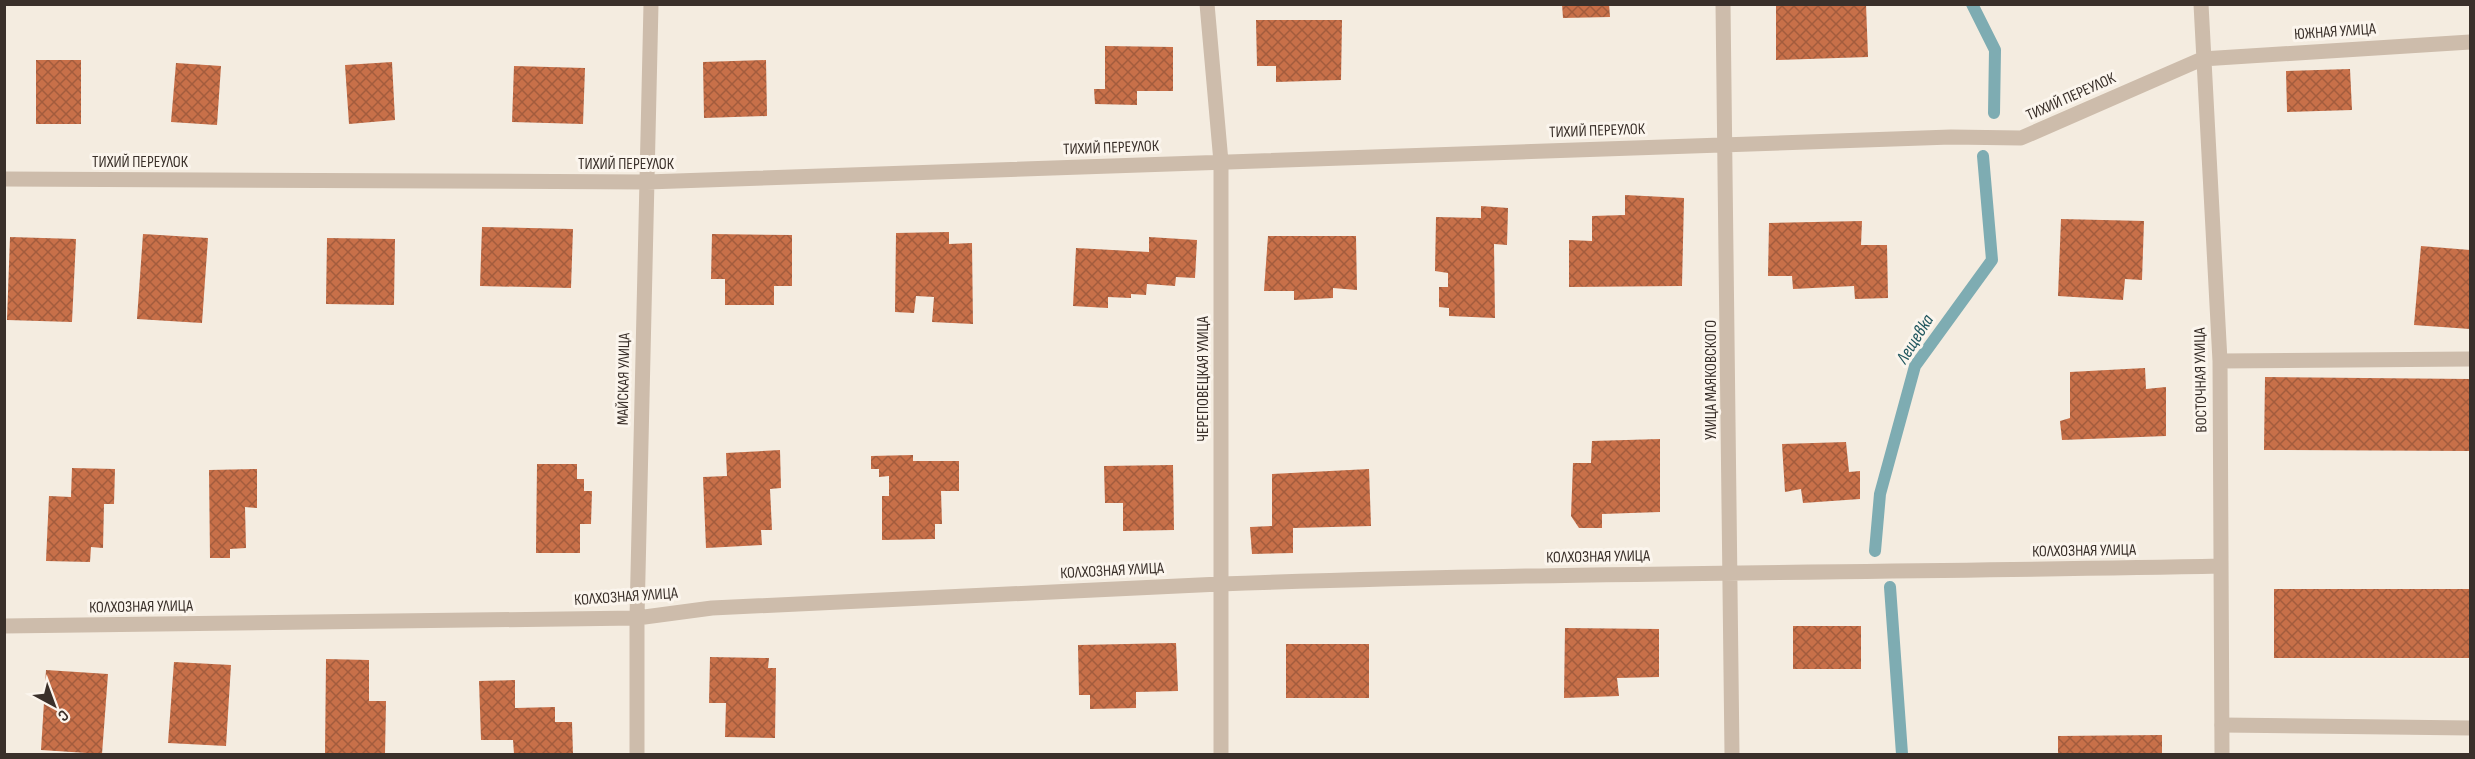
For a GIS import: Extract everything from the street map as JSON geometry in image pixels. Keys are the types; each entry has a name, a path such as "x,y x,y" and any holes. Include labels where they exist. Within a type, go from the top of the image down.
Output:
{"street":[{"name":"МАЙСКАЯ УЛИЦА","path":"637,754 637,618 651,4"},
{"name":"ЧЕРЕПОВЕЦКАЯ УЛИЦА","path":"1207,4 1221,162 1221,754"},
{"name":"УЛИЦА МАЯКОВСКОГО","path":"1724,4 1732,754"},
{"name":"ВОСТОЧНАЯ УЛИЦА","path":"2201,4 2202,59 2220,362 2222,754"},
{"name":"ЮЖНАЯ УЛИЦА","path":"2202,59 2470,42"},
{"name":"ТИХИЙ ПЕРЕУЛОК","path":"4,179 647,183 1951,136 2021,138 2202,59"},
{"path":"2220,362 2470,359"},
{"name":"КОЛХОЗНАЯ УЛИЦА","path":"4,626 637,618 712,608 1221,584 1731,572 1919,572 2221,566"},
{"path":"2222,725 2470,728"}],"building":[{"path":"1562,4 1609,4 1610,17 1563,18"},
{"path":"1776,4 1866,4 1868,57 1776,60"},
{"path":"1256,20 1342,20 1341,80 1276,82 1276,66 1257,66"},
{"path":"1105,46 1173,47 1173,91 1137,91 1137,105 1095,104 1094,89 1105,89"},
{"path":"36,60 81,60 81,124 36,124"},
{"path":"766,60 767,116 704,118 703,62"},
{"path":"392,62 395,120 349,124 345,65"},
{"path":"176,63 221,66 217,125 171,122"},
{"path":"514,66 585,68 583,124 512,122"},
{"path":"2350,69 2352,110 2287,112 2286,71"},
{"path":"1625,195 1684,198 1682,286 1569,287 1569,240 1592,241 1592,216 1625,215"},
{"path":"1481,206 1508,208 1507,245 1494,244 1495,318 1449,316 1449,308 1439,307 1439,287 1448,287 1448,273 1435,271 1436,217 1481,218"},
{"path":"2061,219 2144,221 2142,280 2125,279 2123,300 2058,296"},
{"path":"1862,221 1861,245 1887,245 1888,298 1855,299 1854,286 1793,289 1792,276 1768,276 1769,223"},
{"path":"482,227 573,229 571,288 480,286"},
{"path":"949,232 949,244 972,243 973,324 932,322 934,297 916,296 914,313 895,312 896,233"},
{"path":"143,234 208,238 202,323 137,319"},
{"path":"712,234 792,235 792,286 774,286 774,305 725,305 725,279 711,279"},
{"path":"1268,236 1356,236 1357,290 1333,288 1333,298 1294,300 1294,291 1264,291"},
{"path":"10,237 76,239 72,322 7,320"},
{"path":"1149,237 1197,240 1195,278 1176,277 1175,286 1147,284 1146,295 1131,294 1131,298 1108,297 1108,308 1073,306 1076,248 1149,252"},
{"path":"327,238 395,239 394,305 326,304"},
{"path":"2421,246 2470,250 2470,329 2414,325"},
{"path":"2145,368 2146,389 2166,387 2166,436 2062,440 2060,421 2070,418 2070,372"},
{"path":"2265,377 2470,379 2470,451 2264,450"},
{"path":"1660,439 1660,512 1602,514 1602,528 1579,528 1571,516 1573,463 1591,463 1592,441"},
{"path":"1846,442 1849,472 1860,471 1860,499 1803,503 1801,489 1785,492 1782,444"},
{"path":"780,450 781,488 770,489 772,530 761,530 762,545 706,548 703,477 727,476 726,453"},
{"path":"913,455 913,461 959,461 959,491 941,491 942,524 935,524 935,539 882,540 882,496 889,496 889,476 879,477 879,469 871,469 871,456"},
{"path":"537,464 577,464 577,479 584,479 584,491 592,491 591,524 580,524 580,553 536,553"},
{"path":"1173,465 1174,530 1123,531 1123,503 1105,503 1104,466"},
{"path":"72,468 115,469 114,504 104,504 103,548 91,547 90,562 46,561 49,496 71,497"},
{"path":"257,469 257,508 245,507 246,548 230,549 230,558 210,558 209,470"},
{"path":"1369,469 1371,526 1293,528 1293,553 1252,554 1250,527 1272,526 1272,474"},
{"path":"2274,589 2470,589 2470,658 2274,658"},
{"path":"1793,626 1861,626 1861,669 1793,669"},
{"path":"1565,628 1659,629 1659,677 1617,678 1619,696 1564,698"},
{"path":"1176,643 1178,691 1136,692 1136,708 1090,709 1090,695 1079,695 1078,645"},
{"path":"1286,644 1369,644 1369,698 1286,698"},
{"path":"710,657 769,658 768,668 776,668 775,738 725,737 726,703 709,703"},
{"path":"326,659 369,660 369,701 386,701 385,754 325,754"},
{"path":"174,662 231,665 226,746 168,743"},
{"path":"46,670 108,674 102,754 41,750"},
{"path":"515,680 515,708 555,707 555,722 572,722 573,754 514,754 513,740 481,740 479,681"},
{"path":"2162,735 2162,754 2058,754 2058,736"}],"waterway":[{"name":"Лещевка","path":"1972,4 1995,50 1994,113"},
{"name":"Лещевка","path":"1875,551 1880,494 1915,366 1992,260 1983,156"},
{"name":"Лещевка","path":"1890,587 1902,754"}]}
